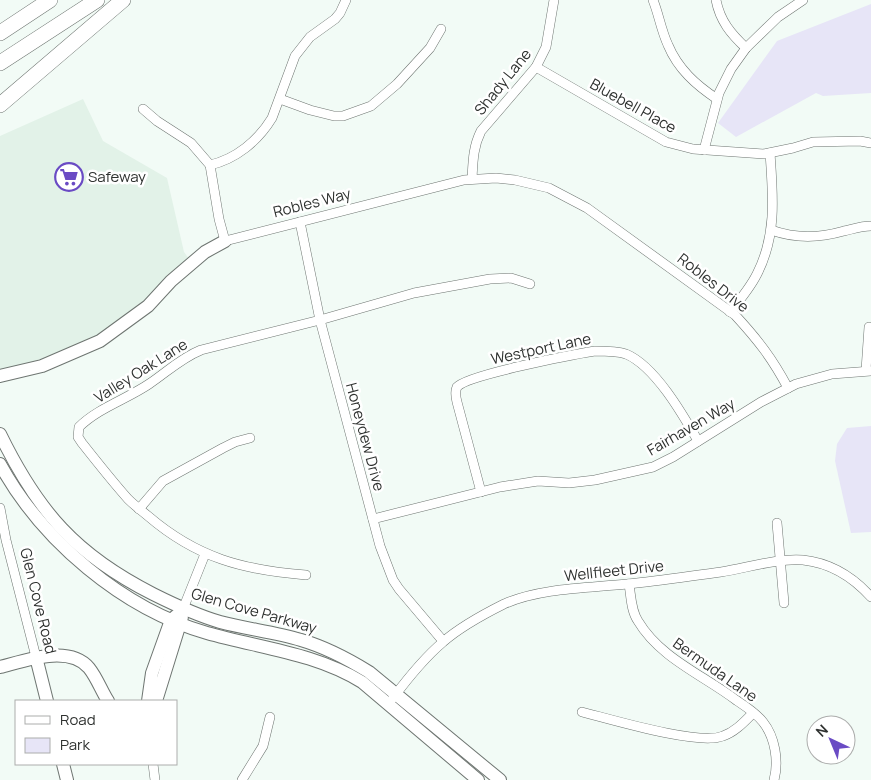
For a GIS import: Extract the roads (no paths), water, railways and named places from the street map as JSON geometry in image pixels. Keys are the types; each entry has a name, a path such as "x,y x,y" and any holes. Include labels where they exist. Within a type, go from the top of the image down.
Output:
{"highway":[{"path":"0,33 50,0"},
{"path":"0,63 97,0"},
{"path":"0,104 122,0"}],"main road":[{"name":"Robles Way","path":"0,376 42,366 100,340 148,306 171,280 205,252 225,241"},
{"name":"Glen Cove Parkway","path":"0,434 28,487 73,541 101,564 130,582 183,609 221,622 301,640 333,652 369,672 500,780"},
{"name":"Glen Cove Parkway","path":"0,464 47,529 94,575 130,599 176,622 206,632 299,654 348,673 362,682 478,780"},
{"path":"148,700 152,673 183,609"},
{"path":"156,700 176,622"},
{"path":"0,667 36,657 68,656 88,666 108,700"},
{"name":"Glen Cove Road","path":"36,657 47,700"},
{"path":"63,765 67,780"}],"street":[{"path":"210,165 217,164 245,148 258,137 272,118 296,56 310,37 340,13 346,0"},
{"name":"Shady Lane","path":"472,179 475,142 481,131 536,67 546,47 554,0"},
{"path":"652,0 667,43 682,70 700,88 717,99"},
{"path":"716,0 723,20 732,35 746,48"},
{"path":"784,0 790,9"},
{"path":"704,150 717,99 731,70 746,48 778,17 803,0"},
{"path":"280,99 334,116 343,116 371,106 397,84 430,48 441,29"},
{"name":"Bluebell Place","path":"536,67 666,142 704,150 764,154 821,141 860,141 871,143"},
{"path":"143,109 157,121 191,143 210,165 219,219 225,241"},
{"path":"730,312 757,274 767,251 772,230 773,200 770,153"},
{"name":"Robles Way","path":"225,241 472,179 496,178 515,180 549,188 587,208 651,253"},
{"name":"Honeydew Drive","path":"300,222 320,320 380,546 393,580 443,641"},
{"path":"772,230 788,236 801,237 820,236 862,226 871,226"},
{"name":"Robles Drive","path":"651,253 730,312 752,333 772,358 788,388"},
{"name":"Valley Oak Lane","path":"306,575 278,573 229,563 206,554 165,531 129,500 82,443 78,437 79,427 148,384 186,356 201,350 320,320 414,293 490,279 511,278 530,284"},
{"path":"868,371 870,328"},
{"name":"Westport Lane","path":"481,492 457,402 456,391 457,387 462,383 490,374 595,351 611,351 627,355 653,375 677,405 698,441"},
{"name":"Fairhaven Way","path":"373,519 500,487 538,481 569,483 595,480 652,467 673,457 796,384 832,374 868,371"},
{"path":"139,509 164,481 223,448 250,438"},
{"name":"Glen Cove Road","path":"0,508 3,540 36,657"},
{"path":"777,523 784,603"},
{"path":"183,609 206,554"},
{"name":"Wellfleet Drive","path":"388,704 417,668 443,641 465,626 505,604 520,599 557,591 630,584 803,560 830,567 852,579 871,597"},
{"name":"Bermuda Lane","path":"630,584 636,619 662,650 723,690 763,722 774,744 776,760 774,780"},
{"path":"582,712 637,726 708,739 722,737 738,728 754,713"},
{"path":"242,780 263,746 270,717"},
{"path":"153,765 155,780"}],"place":[{"name":"Safeway","path":"69,177"}]}
